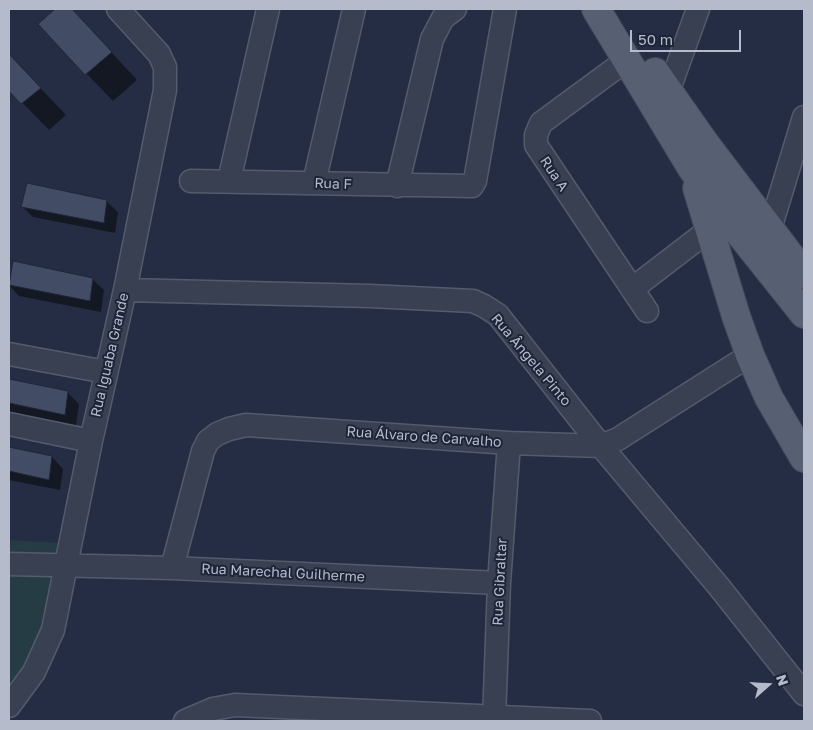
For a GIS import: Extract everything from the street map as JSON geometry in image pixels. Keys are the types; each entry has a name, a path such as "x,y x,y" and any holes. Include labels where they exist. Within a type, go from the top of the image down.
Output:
{"main road":[{"path":"596,9 628,58 691,167 768,270 804,314"},
{"path":"614,9 668,92 804,274"},
{"path":"691,167 709,230 750,355 769,398 804,458"},
{"path":"736,316 739,288 746,279 756,273 768,270 793,274 804,283"}],"street":[{"name":"Rua Iguaba Grande","path":"9,706 27,684 41,660 53,630 91,441 125,290 166,79 165,67 159,54 118,9"},
{"path":"229,181 268,9"},
{"path":"314,183 354,9"},
{"path":"397,186 432,39 443,18 455,9"},
{"name":"Rua F","path":"191,181 469,187 473,184 505,9"},
{"path":"668,92 698,9"},
{"name":"Rua A","path":"628,58 541,123 536,140 541,154 647,310"},
{"path":"770,229 804,117"},
{"path":"632,289 709,230"},
{"name":"Rua Ângela Pinto","path":"125,290 370,296 474,302 498,316 601,446 720,588 804,694"},
{"path":"9,354 106,372"},
{"name":"Rua Álvaro de Carvalho","path":"172,568 203,451 208,441 217,434 230,429 246,425 509,443 601,446 618,439 750,355"},
{"path":"9,424 91,441"},
{"name":"Rua Gibraltar","path":"494,719 499,583 509,443"},
{"name":"Rua Marechal Guilherme","path":"9,564 66,567 172,568 499,583"},
{"path":"184,721 213,709 235,706 494,719 590,721"}],"shaded area":[{"path":"9,540 60,543 42,625 29,657 9,686"}],"building":[{"path":"55,9 72,9 112,52 85,75 38,24"},
{"path":"9,54 41,88 21,104 9,91"},
{"path":"27,183 107,200 104,223 21,207"},
{"path":"13,261 93,278 90,301 9,285"},
{"path":"9,379 68,391 65,415 9,403"},
{"path":"9,447 52,456 49,480 9,471"}]}
